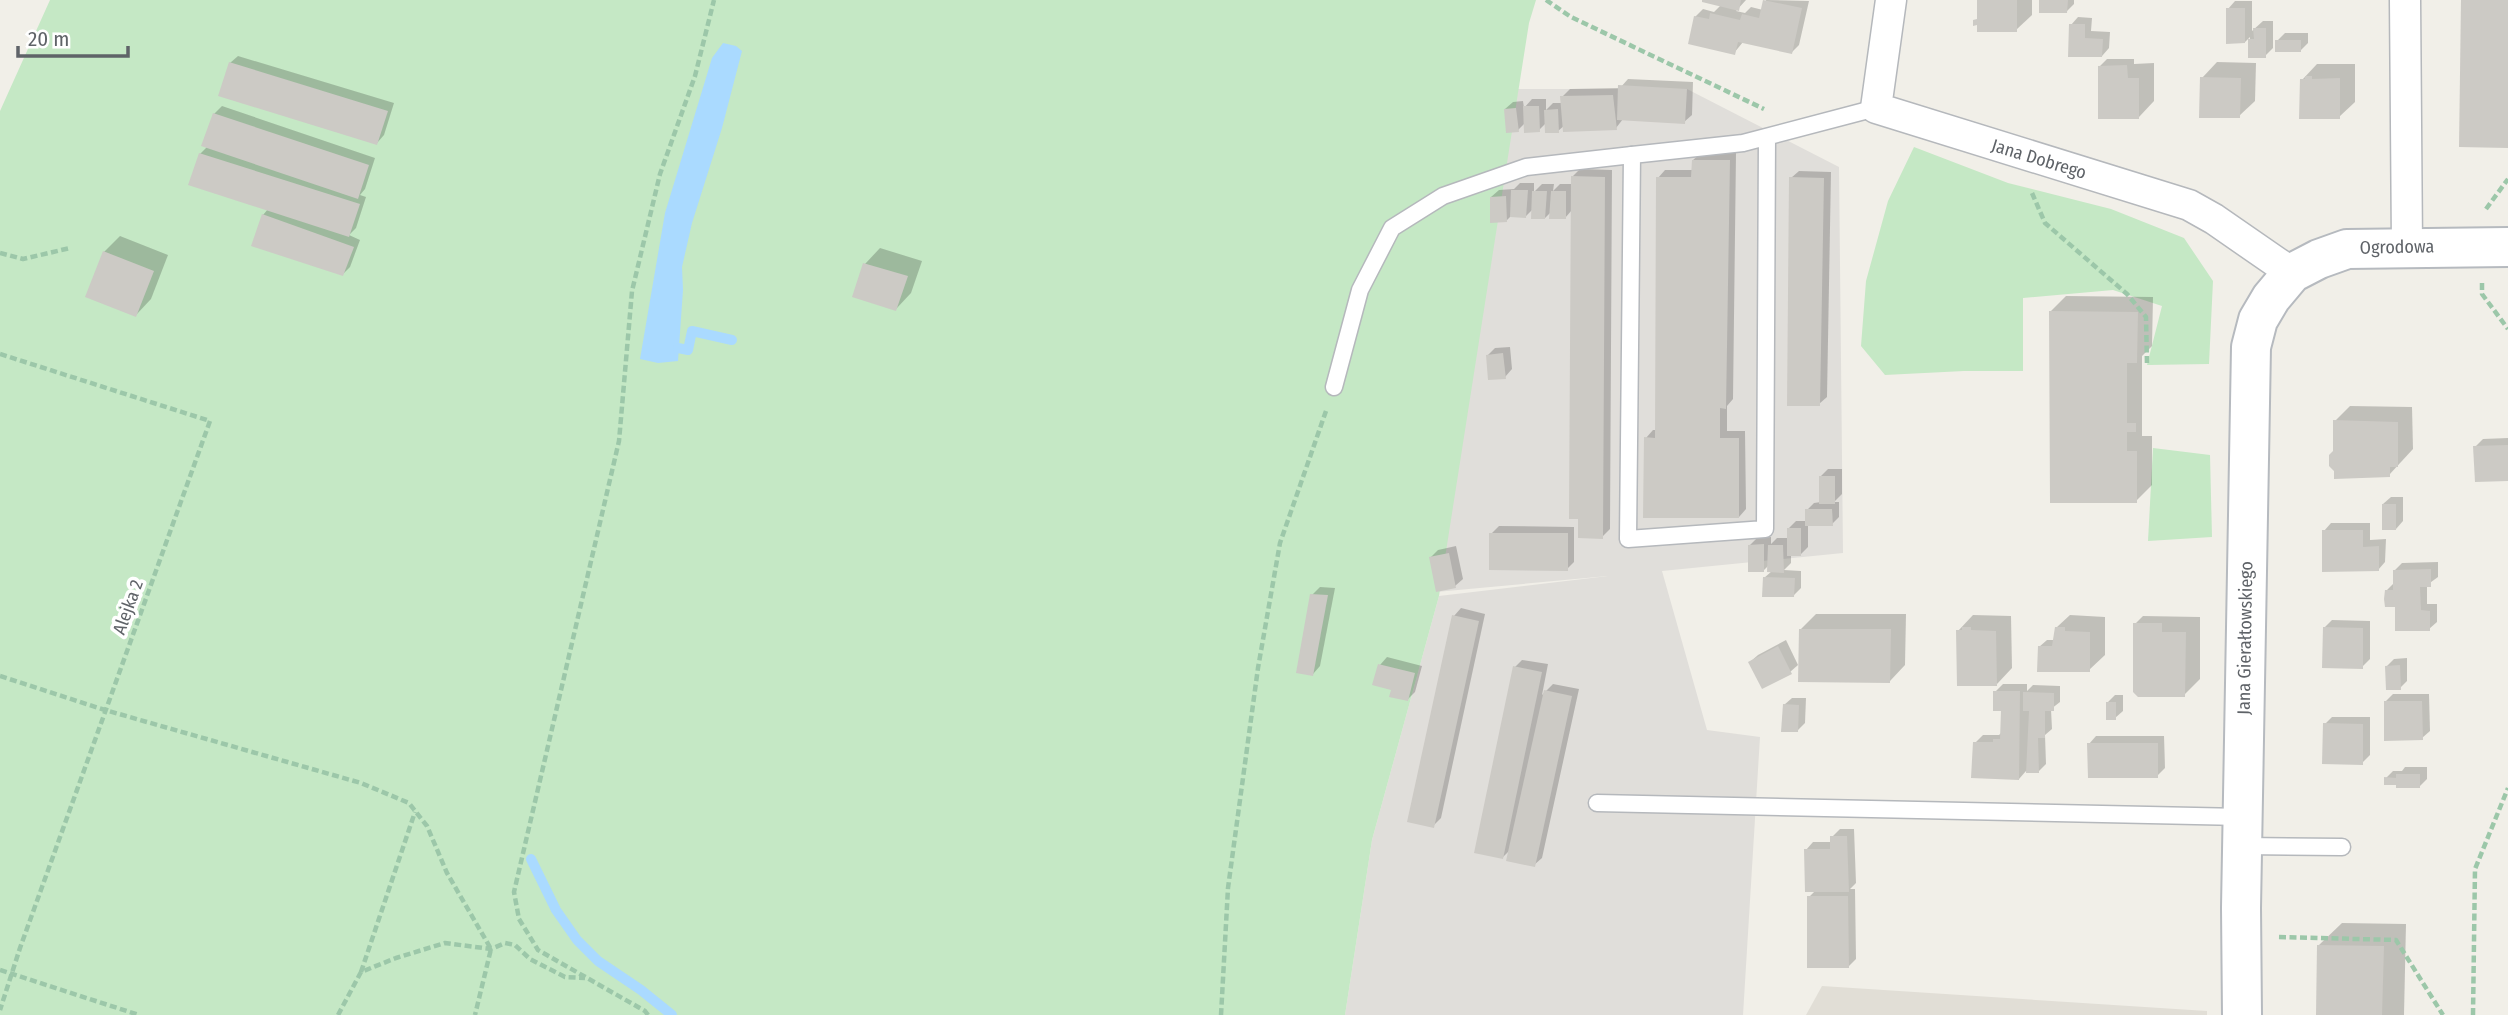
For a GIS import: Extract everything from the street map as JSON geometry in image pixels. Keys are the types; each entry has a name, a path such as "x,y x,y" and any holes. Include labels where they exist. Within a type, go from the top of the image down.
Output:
{"street":[{"path":"1875,108 1891,0"},
{"path":"2405,0 2407,246"},
{"name":"Jana Dobrego","path":"1875,108 2189,205 2292,273"},
{"name":"Ogrodowa","path":"2292,273 2347,249 2407,246 2508,247"},
{"name":"Jana Gierałtowskiego","path":"2242,1015 2242,832 2251,347 2258,320 2271,298 2292,273"}],"lane":[{"path":"1334,387 1360,290 1392,228 1443,196 1526,167 1744,143 1875,108"},
{"path":"1632,155 1628,539 1765,529 1766,137"},
{"path":"1597,803 2242,832 2342,847"}],"path":[{"path":"648,1015 538,950 519,919 514,892 619,441 632,290 660,174 695,76 714,0"},
{"path":"1546,0 1571,17 1804,127"},
{"path":"2013,151 2045,223 2127,294 2146,317 2147,365"},
{"path":"0,253 23,259 71,248"},
{"name":"Alejka 2","path":"0,354 210,421 0,1010"},
{"path":"1221,1015 1228,888 1258,668 1273,580 1280,543 1334,387"},
{"path":"0,676 105,710 361,783 409,803 427,826 447,873 491,949 475,1015"},
{"path":"2473,1015 2474,869 2508,788"},
{"path":"338,1015 361,972 415,811"},
{"path":"2271,937 2396,940 2443,1015"},
{"path":"361,972 445,943 491,949 505,943 515,944 530,958 565,977 587,978"},
{"path":"0,970 139,1015"}],"shaded area":[{"path":"1518,89 1687,89 1839,167 1843,553 1662,571 1707,730 1760,737 1743,1015 1345,1015 1372,840 1439,596 1608,576 1436,592"},
{"path":"1822,986 2207,1011 2207,1015 1806,1015"}],"green space":[{"path":"50,0 1536,0 1529,23 1439,596 1372,840 1345,1015 0,1015 0,111"},
{"path":"1914,147 2008,183 2111,209 2184,238 2213,281 2209,364 2147,365 2162,306 2113,290 2023,298 2023,371 1885,375 1861,346 1866,281 1888,201"},
{"path":"2153,448 2210,455 2212,537 2148,541"}],"water":[{"path":"723,43 736,46 742,51 722,128 692,223 682,267 678,361 658,363 640,359 665,213 712,58"}],"building":[{"path":"1702,0 1741,0 1739,11"},
{"path":"1763,0 1802,8 1792,54 1738,42 1735,55 1688,44 1694,16 1709,19 1710,13 1740,20 1742,14 1759,18"},
{"path":"1977,0 2017,0 2017,32 1977,32 1977,25 1973,26 1973,20 1977,19"},
{"path":"2039,0 2068,0 2067,13 2039,13"},
{"path":"2461,0 2508,0 2508,148 2459,147"},
{"path":"2226,8 2245,8 2245,43 2226,44"},
{"path":"2069,24 2085,24 2085,38 2103,39 2102,57 2068,57"},
{"path":"2253,28 2266,28 2266,58 2248,58 2248,39 2254,39"},
{"path":"2275,40 2301,40 2301,52 2275,52"},
{"path":"229,62 388,111 377,145 218,96"},
{"path":"2127,65 2128,78 2139,78 2139,119 2098,119 2098,66"},
{"path":"2305,76 2312,76 2312,79 2340,78 2340,119 2299,119 2300,79 2305,79"},
{"path":"2200,77 2241,78 2240,118 2199,118"},
{"path":"1618,85 1687,89 1685,124 1617,120"},
{"path":"1613,95 1617,130 1563,132 1560,96"},
{"path":"1523,106 1539,106 1540,132 1524,133"},
{"path":"1516,108 1519,132 1506,133 1504,109"},
{"path":"1558,109 1559,133 1545,133 1544,110"},
{"path":"213,113 369,165 358,199 201,146"},
{"path":"199,153 360,204 349,237 188,185"},
{"path":"1692,160 1730,160 1726,409 1720,408 1720,438 1739,438 1739,518 1643,518 1644,437 1655,438 1656,177 1691,177"},
{"path":"1571,176 1605,177 1603,539 1578,538 1578,519 1569,519"},
{"path":"1789,177 1824,178 1820,406 1787,406"},
{"path":"1511,190 1528,190 1526,218 1510,217"},
{"path":"1532,191 1547,191 1545,219 1531,219"},
{"path":"1551,191 1566,191 1566,219 1549,219"},
{"path":"1506,196 1507,222 1490,223 1490,197"},
{"path":"262,214 354,247 343,276 251,246"},
{"path":"103,251 154,271 136,317 85,297"},
{"path":"863,263 908,276 896,311 852,297"},
{"path":"2049,311 2138,312 2137,363 2127,363 2127,423 2136,423 2136,432 2127,432 2127,451 2137,451 2137,503 2050,503"},
{"path":"1503,353 1506,379 1488,380 1486,355"},
{"path":"2333,420 2398,422 2398,467 2390,467 2390,477 2334,479 2334,471 2329,466 2329,455 2333,451"},
{"path":"2508,445 2508,481 2475,482 2473,446"},
{"path":"1819,476 1835,476 1835,504 1819,504"},
{"path":"2382,504 2396,504 2396,530 2382,530"},
{"path":"1805,509 1832,509 1833,526 1805,526"},
{"path":"1787,528 1801,528 1801,556 1787,556"},
{"path":"2322,530 2363,530 2363,547 2379,546 2379,571 2322,572"},
{"path":"1489,533 1568,533 1568,571 1489,570"},
{"path":"1764,544 1764,572 1748,572 1748,545"},
{"path":"1768,545 1783,545 1784,573 1767,572"},
{"path":"1449,553 1456,588 1436,592 1429,557"},
{"path":"2431,569 2431,587 2420,587 2421,610 2430,611 2430,631 2395,631 2395,607 2385,607 2384,599 2385,590 2393,590 2393,570"},
{"path":"1763,577 1795,578 1794,597 1762,597"},
{"path":"1310,594 1328,595 1313,676 1296,673"},
{"path":"1452,615 1479,621 1434,828 1407,822"},
{"path":"2133,623 2162,623 2162,632 2186,632 2185,697 2138,697 2133,692"},
{"path":"1962,627 1996,631 1997,686 1957,686 1956,630 1962,630"},
{"path":"2055,627 2065,627 2065,631 2090,632 2090,672 2037,672 2038,646 2052,646"},
{"path":"2323,627 2363,628 2363,669 2322,668"},
{"path":"1799,629 1891,629 1890,683 1798,682"},
{"path":"1778,646 1792,674 1762,689 1748,662"},
{"path":"1378,664 1415,673 1408,701 1389,697 1391,690 1372,685"},
{"path":"2400,665 2401,690 2386,690 2385,666"},
{"path":"1513,666 1542,672 1503,859 1474,853"},
{"path":"1544,690 1572,696 1535,867 1506,861"},
{"path":"1993,691 2020,691 2019,780 1971,778 1973,742 1993,742 1993,739 2000,739 2001,711 1993,711"},
{"path":"2023,692 2054,693 2054,711 2045,711 2045,738 2038,738 2039,773 2026,773 2029,711 2023,711"},
{"path":"2384,701 2422,701 2423,740 2384,741"},
{"path":"2106,702 2116,702 2116,720 2106,720"},
{"path":"1783,704 1799,705 1798,732 1781,732"},
{"path":"2323,723 2363,724 2363,765 2322,764"},
{"path":"2087,743 2158,743 2158,778 2088,778"},
{"path":"2396,774 2420,774 2420,788 2384,785 2384,777 2396,778"},
{"path":"1830,836 1847,836 1849,892 1805,892 1804,849 1830,849"},
{"path":"1807,896 1848,896 1849,968 1807,968"},
{"path":"2317,945 2384,946 2382,1015 2316,1015"}],"waterway":[{"path":"678,348 688,350 692,331 732,340"},
{"path":"531,859 556,910 577,940 598,961 672,1015"}]}
